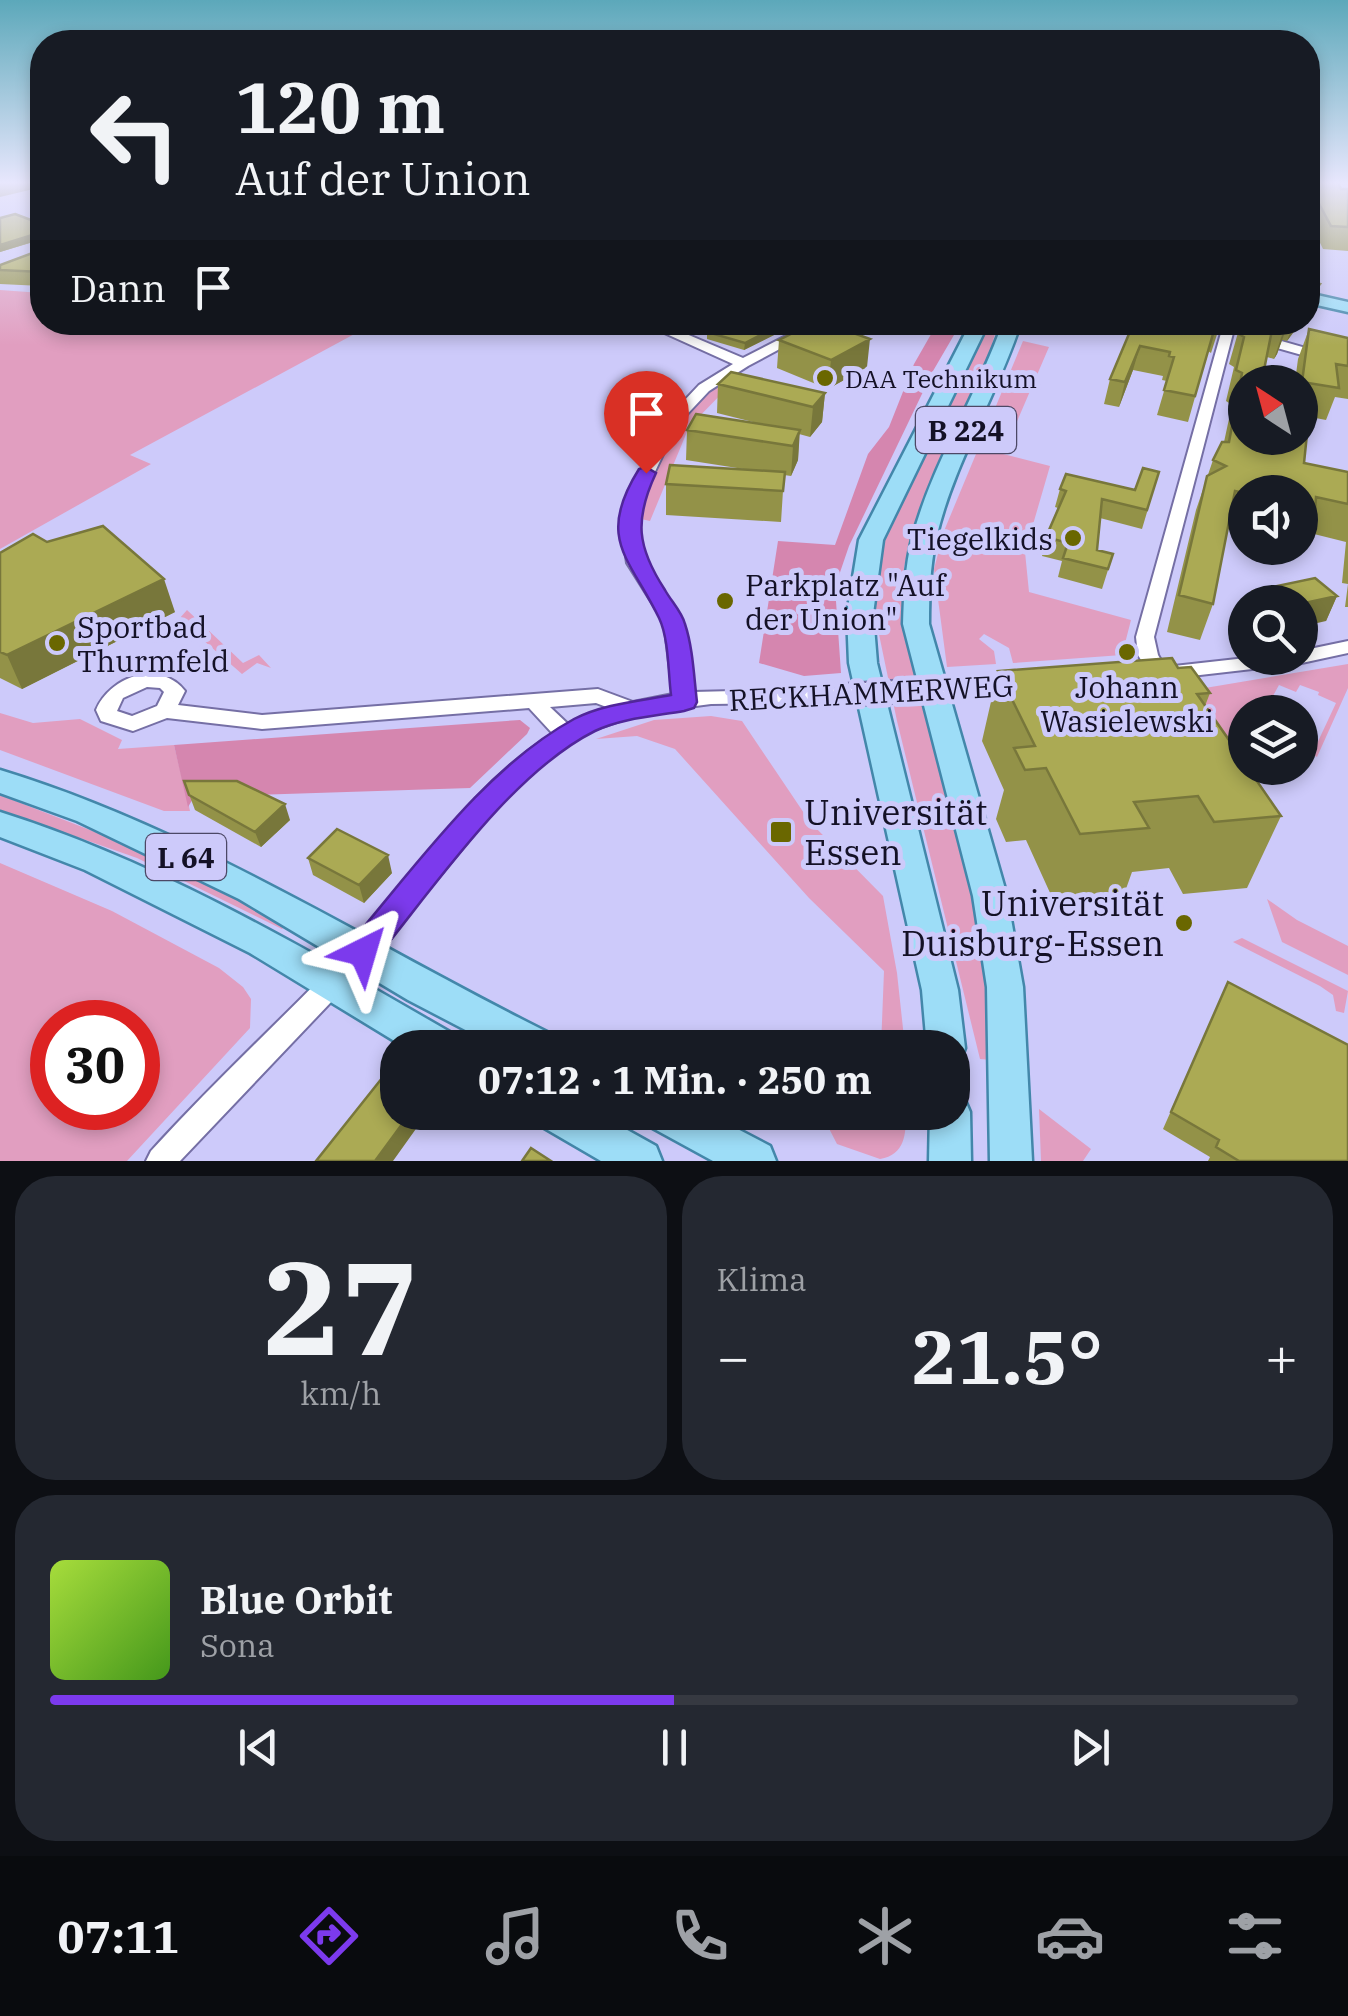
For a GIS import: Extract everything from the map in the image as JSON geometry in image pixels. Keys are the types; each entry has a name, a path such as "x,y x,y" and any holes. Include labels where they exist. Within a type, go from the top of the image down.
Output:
{"main road":[{"path":"1320,298 1348,304"},
{"name":"B 224","path":"944,1030 940,990 863,663 860,614 871,540 974,335"},
{"name":"B 224","path":"1006,335 932,507 918,552 914,584 916,624 990,896 1005,987 1011,1161"},
{"name":"L 64","path":"0,781 155,842 310,919 421,988 503,1030"},
{"name":"L 64","path":"0,824 98,861 264,942 411,1030"},
{"path":"587,1130 641,1161"},
{"path":"698,1130 756,1161"},
{"path":"950,1130 950,1161"}],"street":[{"path":"677,335 743,363"},
{"path":"684,702 673,622 636,563 630,523 634,497 671,423 704,388 798,335"},
{"path":"1226,335 1144,637 1152,673 1228,665"},
{"path":"1238,335 1348,364"},
{"path":"1318,653 1348,646"},
{"name":"RECKHAMMERWEG","path":"632,709 684,702 1030,684"},
{"path":"164,711 262,722 536,704 598,696 632,709"},
{"path":"536,704 566,735"},
{"path":"161,1161 203,1112 363,952 431,868 518,773 566,735 632,709"}],"shaded area":[{"path":"0,290 30,292 30,335 353,335 130,455 151,464 0,549"},
{"path":"931,335 954,335 849,546 835,587 841,673 804,676 759,663 778,541 835,545 868,454 889,427 914,364"},
{"path":"983,335 995,335 983,376 913,530 904,567 903,614 970,876 982,940 992,1060 980,1059 875,615 879,564 888,526"},
{"path":"1023,341 1049,347 1003,454 1050,466 1025,552 1029,592 1131,620 1122,655 1013,663 1009,648 984,634 979,639 994,651 996,664 947,667 934,569 944,531"},
{"path":"733,382 689,427 650,521 641,519 652,480 683,421 712,390"},
{"path":"187,610 243,663 259,655 271,668 257,663 242,674 179,619"},
{"path":"1348,664 1348,688 1318,755 1318,741 1336,703 1300,685 1296,692 1279,685 1273,695 1228,695 1228,772 1190,705 1205,688 1282,675 1318,675 1318,669"},
{"path":"0,713 33,723 80,719 122,740 118,749 174,745 190,811 164,811 0,750"},
{"path":"711,716 742,721 810,822 883,896 903,1030 882,1030 884,971 809,898 675,749 637,736 596,739 654,720"},
{"path":"520,720 530,728 527,734 470,788 194,797 188,807 174,745"},
{"path":"0,795 144,851 289,922 282,929 137,858 0,810"},
{"path":"0,863 112,911 219,968 243,987 251,999 250,1028 160,1125 160,1000 30,1000 30,1130 156,1130 127,1161 0,1161"},
{"path":"1267,899 1297,920 1348,946 1348,975 1282,942"},
{"path":"1242,938 1348,991 1344,1013 1336,1011 1333,995 1320,986 1233,942"},
{"path":"1039,1109 1091,1149 1083,1161 1041,1161"},
{"path":"830,1130 905,1130 895,1153 880,1159 837,1144"}],"building":[{"path":"0,236 28,236 0,245"},
{"path":"30,254 30,271 0,270 0,265"},
{"path":"1320,332 1348,338 1348,366 1336,364 1339,388 1318,385 1318,365 1304,365 1308,335 1320,335"},
{"path":"717,335 761,335 745,343"},
{"path":"789,335 859,335 870,339 831,360 779,340"},
{"path":"1129,335 1213,335 1195,396 1164,390 1174,357 1169,356 1170,352 1140,346 1125,382 1110,379"},
{"path":"1241,335 1271,335 1265,365 1237,365 1244,337"},
{"path":"731,372 825,393 813,407 718,384"},
{"path":"696,414 800,430 793,446 687,430"},
{"path":"1222,442 1228,442 1228,455 1305,455 1304,463 1348,472 1348,504 1318,497 1318,475 1228,475 1228,527 1213,604 1179,595 1207,476 1226,466 1213,460"},
{"path":"670,465 785,472 783,491 666,484"},
{"path":"1143,468 1159,472 1147,510 1102,499 1097,550 1113,554 1108,569 1063,558 1068,543 1046,537 1066,491 1060,489 1066,474 1135,490"},
{"path":"103,526 164,579 7,655 0,652 0,553 33,534 47,542"},
{"path":"1315,578 1337,596 1318,600 1318,585 1282,585"},
{"path":"1172,658 1178,668 1191,667 1210,693 1197,694 1228,739 1228,785 1260,785 1281,816 1214,822 1198,796 1134,802 1149,828 1080,834 1046,768 1025,770 1014,748 1035,746 998,671"},
{"path":"184,781 237,781 285,804 255,832 189,795"},
{"path":"337,829 388,855 359,885 308,858"},
{"path":"1228,982 1348,1045 1348,1161 1239,1161 1216,1147 1219,1140 1171,1112"},
{"path":"380,1081 380,1130 398,1130 375,1161 316,1161"},
{"path":"531,1148 551,1161 522,1161"}],"place":[{"name":"DAA Technikum","path":"825,378"},
{"name":"Tiegelkids","path":"1073,538"},
{"name":"Parkplatz \"Auf der Union\"","path":"725,601"},
{"name":"Sportbad Thurmfeld","path":"57,643"},
{"name":"Johann Wasielewski","path":"1127,652"},
{"name":"Universität Essen","path":"781,832"},
{"name":"Universität Duisburg-Essen","path":"1184,923"}],"route":[{"path":"363,952 452,844 518,773 546,750 566,735 608,716 684,702 673,622 636,563 631,542 634,497 646,473"}]}
